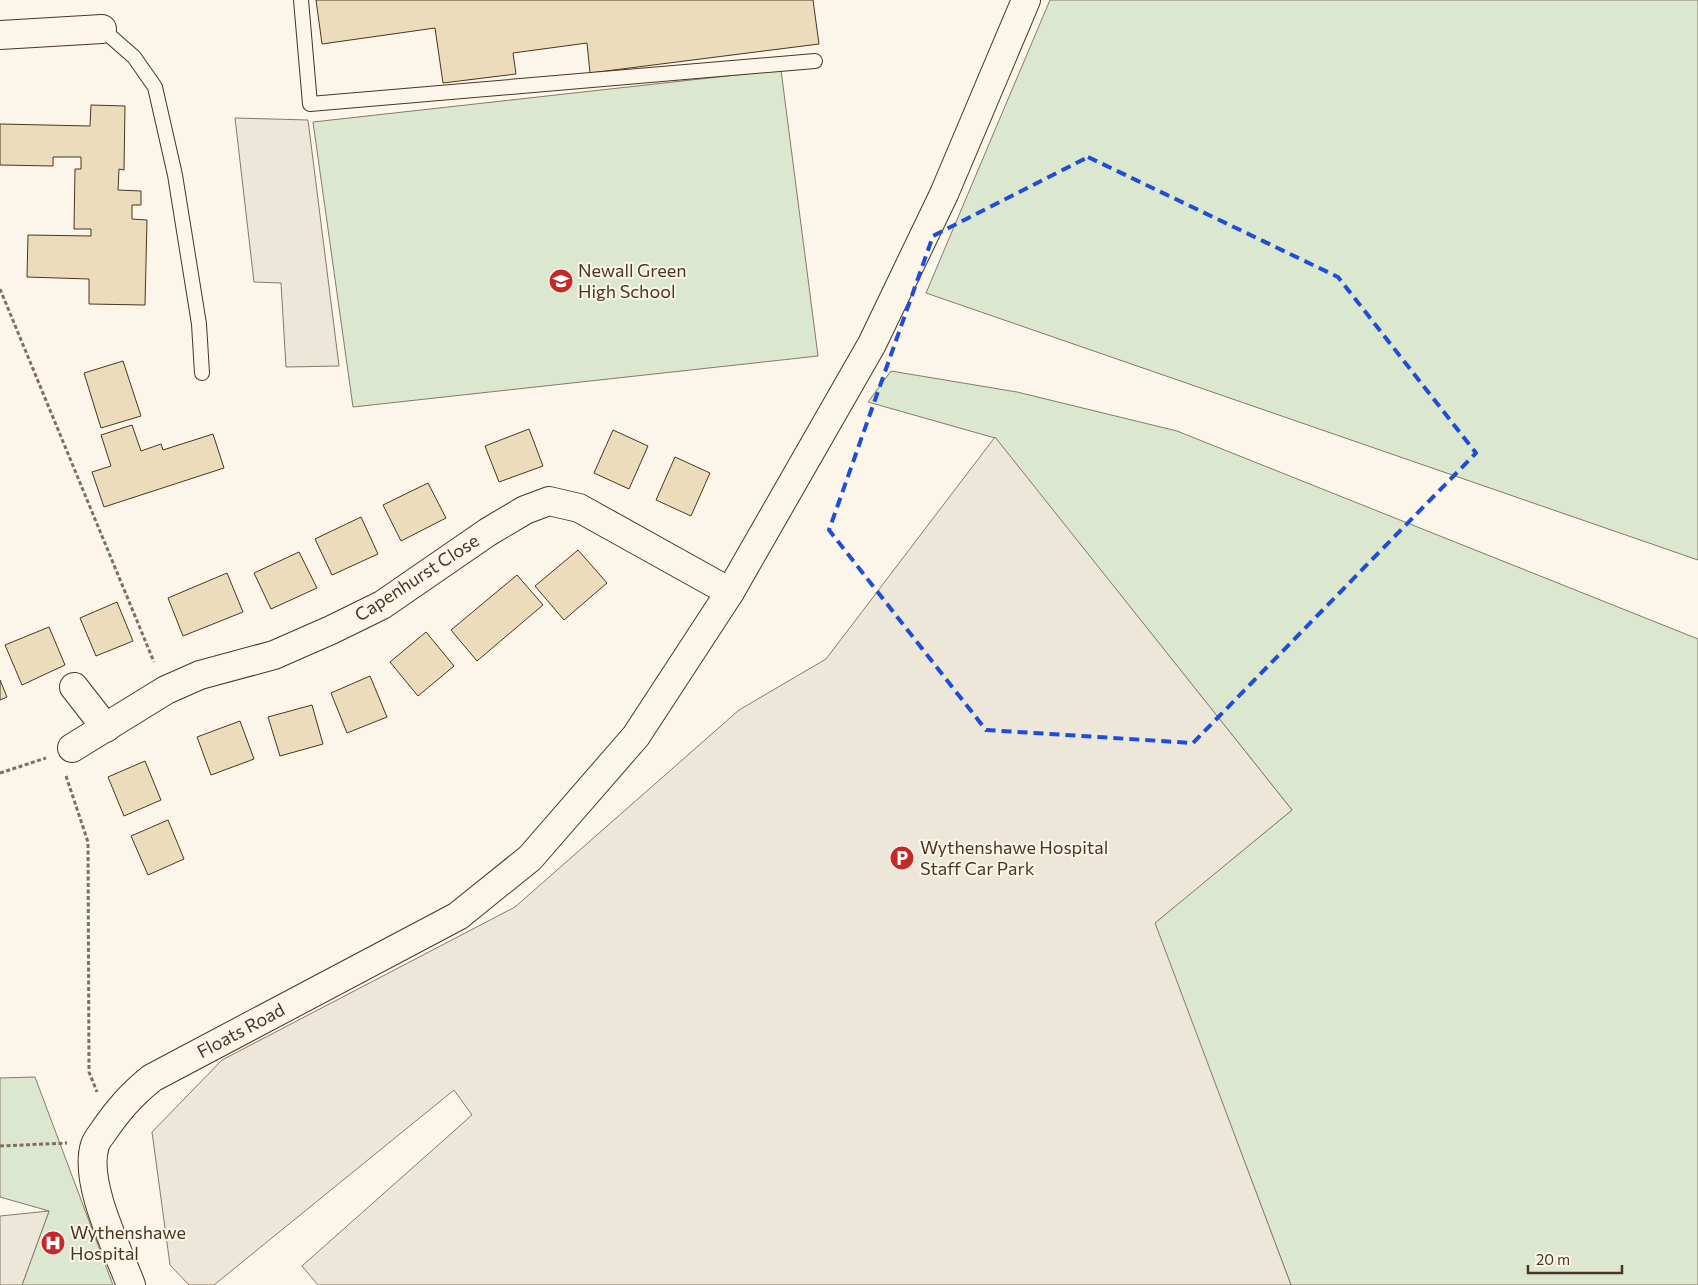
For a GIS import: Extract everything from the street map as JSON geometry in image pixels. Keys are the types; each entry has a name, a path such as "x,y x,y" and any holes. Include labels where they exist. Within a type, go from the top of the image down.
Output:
{"street":[{"name":"Floats Road","path":"131,1285 96,1194 92,1165 95,1145 110,1122 129,1097 152,1078 458,916 530,858 636,736 730,592 872,344 944,194 1026,0"},
{"path":"0,35 102,29"},
{"name":"Capenhurst Close","path":"62,759 106,728 166,690 200,675 274,655 382,605 488,532 525,510 549,501 579,508 730,592"},
{"path":"74,687 106,728"}],"lane":[{"path":"301,0 310,104 815,61"},
{"path":"102,29 134,58 155,87 175,175 199,324 202,373"}],"path":[{"path":"0,289 166,690"},
{"path":"0,772 62,759 88,842 89,1072 110,1122"},
{"path":"0,1146 60,1142 95,1145"}],"highlighted area":[{"path":"1088,157 1338,277 1476,453 1193,743 986,730 829,530 933,236"}],"green space":[{"path":"1050,0 1698,0 1698,560 926,293"},
{"path":"781,70 818,356 353,407 313,122"},
{"path":"891,371 1017,392 1177,431 1698,639 1698,1285 1291,1285 1154,923 1292,810 995,438 868,402"},
{"name":"Wythenshawe Hospital","path":"35,1077 113,1285 22,1285 49,1211 0,1197 0,1078"}],"shaded area":[{"path":"235,118 308,120 339,366 286,367 281,283 254,282"},
{"name":"Wythenshawe Hospital Staff Car Park","path":"995,437 1292,810 1155,923 1291,1285 318,1285 302,1266 472,1115 454,1090 214,1285 189,1285 170,1265 152,1132 222,1060 515,907 739,710 826,659"},
{"path":"49,1211 22,1285 0,1285 0,1216"}],"building":[{"path":"316,0 813,0 819,44 590,73 587,43 513,53 516,74 443,83 435,28 322,44"},
{"path":"91,105 125,106 124,170 119,169 118,190 141,191 141,205 132,205 132,219 147,220 145,305 89,304 89,279 27,277 28,235 91,236 91,229 74,229 75,169 81,169 81,157 53,157 53,166 0,165 0,124 90,126"},
{"path":"123,361 141,416 101,428 84,373"},
{"path":"132,425 141,451 161,444 163,450 213,434 224,468 104,507 92,472 111,466 101,435"},
{"path":"529,429 543,466 499,482 485,446"},
{"path":"613,430 648,446 629,489 594,473"},
{"path":"675,457 710,473 691,516 656,500"},
{"path":"428,483 446,518 401,541 383,505"},
{"path":"361,517 378,554 332,575 315,539"},
{"path":"578,550 607,583 564,620 535,586"},
{"path":"299,552 317,588 271,609 254,573"},
{"path":"227,573 243,612 183,636 168,598"},
{"path":"517,575 543,605 477,661 451,630"},
{"path":"117,602 133,641 96,656 80,618"},
{"path":"49,627 65,665 22,685 5,645"},
{"path":"426,632 454,666 418,696 390,662"},
{"path":"370,676 387,717 347,733 331,693"},
{"path":"0,680 7,697 0,700"},
{"path":"312,705 323,744 280,756 268,717"},
{"path":"240,721 254,759 211,775 197,737"},
{"path":"145,761 161,800 124,816 108,777"},
{"path":"168,820 184,859 148,875 131,836"}],"place":[{"name":"Newall Green High School","path":"561,281"},
{"name":"Wythenshawe Hospital Staff Car Park","path":"902,858"},
{"name":"Wythenshawe Hospital","path":"53,1243"}]}
